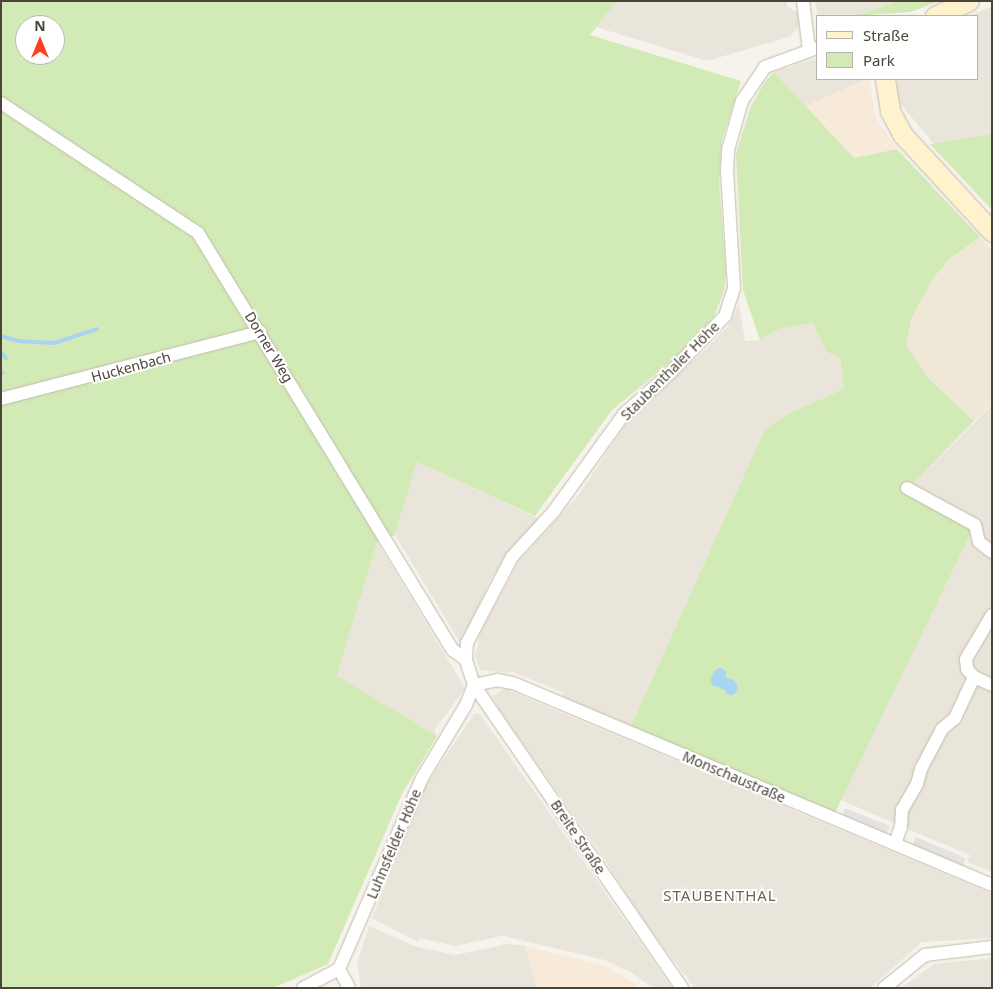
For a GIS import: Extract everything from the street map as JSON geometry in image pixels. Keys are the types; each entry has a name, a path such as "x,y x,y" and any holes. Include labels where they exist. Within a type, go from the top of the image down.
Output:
{"main road":[{"path":"936,15 969,1"},
{"path":"885,80 890,111 902,134 992,232"}],"street":[{"name":"Staubenthaler Höhe","path":"466,660 468,643 512,557 554,511 624,414 670,373 725,316 734,288 727,164 742,101 765,67 813,49 803,1"},
{"name":"Dorner Weg","path":"1,103 193,228 260,332 453,650 466,660"},
{"name":"Huckenbach","path":"1,399 260,332"},
{"path":"907,488 975,525 979,542 992,552"},
{"path":"992,615 966,659 967,669 974,677 992,686"},
{"path":"466,660 474,685"},
{"path":"895,844 901,827 902,810 917,784 921,769 942,729 955,718 974,677"},
{"name":"Monschaustraße","path":"474,685 497,680 513,683 992,885"},
{"name":"Luhnsfelder Höhe","path":"339,969 422,778 466,705 474,685"},
{"name":"Breite Straße","path":"474,685 682,988"},
{"path":"884,988 925,955 992,947"},
{"path":"303,988 339,969 349,988"}],"shaded area":[{"path":"617,1 787,1 787,6 798,13 799,26 789,37 707,61 596,27"},
{"path":"815,1 898,1 859,15 818,15"},
{"path":"992,6 992,134 934,144 899,102 896,80 978,80 978,15 972,15"},
{"path":"816,58 816,80 866,80 806,106 774,72"},
{"path":"869,80 876,118 897,149 854,158 806,106"},
{"path":"980,237 992,250 992,404 974,421 928,378 906,344 912,317 932,280 949,259"},
{"path":"739,304 745,341 760,340 779,329 813,323 826,352 840,357 844,389 785,415 764,431 631,726 562,697 564,693 510,671 509,673 480,670 475,656 481,631 519,561 577,497 627,422 729,325"},
{"path":"992,405 992,872 967,862 970,855 907,829 908,814 897,807 896,824 841,800 973,529 906,491"},
{"path":"417,462 540,519 513,547 490,580 461,644 395,535"},
{"path":"377,542 465,688 434,731 437,736 337,677"},
{"path":"505,689 992,894 992,938 922,942 870,988 695,988 646,924 597,848 504,717 492,696"},
{"path":"474,714 480,714 672,988 653,988 632,973 605,960 507,937 506,935 455,946 420,938 418,942 372,918 424,788"},
{"path":"845,808 890,826 886,835 842,816"},
{"path":"916,837 966,858 962,866 912,845"},
{"path":"369,926 414,946 455,955 508,944 525,946 537,988 361,988 357,963"},
{"path":"525,946 605,966 636,984 633,988 537,988"},
{"path":"992,958 992,988 901,988 934,964"}],"green space":[{"path":"1,1 617,1 590,35 741,81 722,140 719,182 726,272 724,291 714,317 673,360 612,410 535,516 417,462 395,535 377,542 337,676 437,736 402,794 328,964 273,988 1,988"},
{"path":"898,1 940,1 910,12 859,15"},
{"path":"774,72 854,158 897,149 980,237 949,259 932,280 912,317 906,344 928,378 974,421 906,491 973,529 835,813 631,726 764,431 785,415 844,389 840,357 826,352 813,323 779,329 760,340 743,290 736,154 751,106 765,82"},
{"path":"992,134 992,210 930,144"}],"waterway":[{"path":"1,336 18,341 54,343 97,329"},
{"path":"1,353 6,358"},
{"path":"720,674 717,680 731,686 731,689"}],"district":[{"name":"STAUBENTHAL","path":"720,896"}]}
